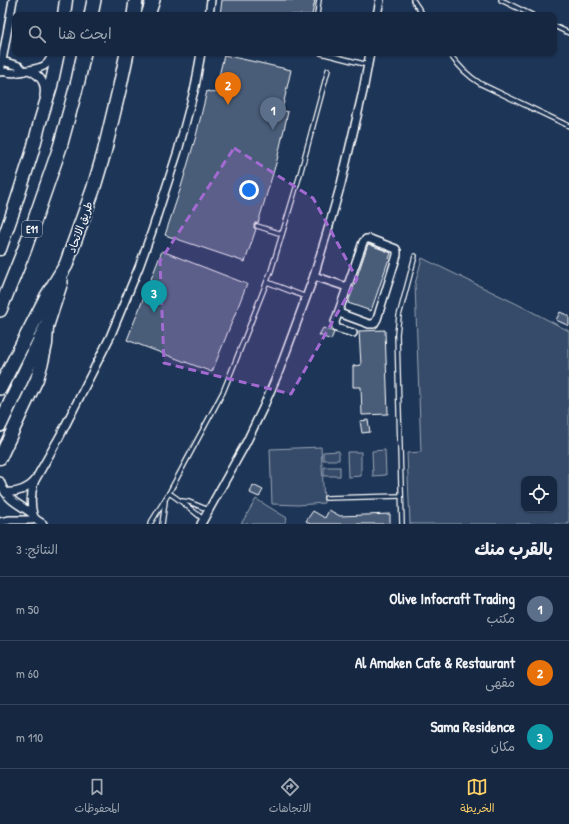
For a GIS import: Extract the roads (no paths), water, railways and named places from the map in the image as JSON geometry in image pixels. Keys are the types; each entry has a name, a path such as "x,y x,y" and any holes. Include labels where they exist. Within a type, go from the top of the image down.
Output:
{"highway":[{"path":"92,12 94,0"},
{"path":"134,12 136,0"},
{"path":"149,12 153,0"},
{"name":"E11","path":"0,310 25,248 60,147 83,56"},
{"name":"طريق الاتحاد","path":"0,388 47,296 66,265 93,190 104,153 125,56"},
{"path":"120,86 133,56"},
{"path":"0,425 47,325 66,265"}],"main road":[{"path":"64,12 66,0"},
{"path":"0,249 25,174 51,86 57,56"},
{"path":"0,458 37,379 46,344 47,325"}],"street":[{"path":"13,0 0,71 14,73 26,70 37,70 49,62 51,56"},
{"path":"209,12 211,0"},
{"path":"378,12 380,0"},
{"path":"34,516 31,501 34,482 60,436 110,337 139,268 178,151 201,56"},
{"path":"202,522 263,408 314,276 341,184 370,56"},
{"path":"2,61 36,73 41,78 45,90 40,122"},
{"path":"338,313 369,324 374,324 377,319 397,255 397,251 394,248 370,239 364,240 347,287 338,313 335,322 336,328 353,333"},
{"path":"314,276 347,287"},
{"path":"0,481 5,492 14,502 43,524"},
{"path":"5,492 20,491 30,486 34,482"},
{"path":"0,522 32,520 34,516"}],"lane":[{"path":"318,12 320,0"},
{"path":"413,0 421,12"},
{"path":"501,0 526,12"},
{"path":"557,27 569,33"},
{"path":"333,56 368,65"},
{"path":"451,56 460,68 481,84 569,126"},
{"path":"150,524 165,501 223,392 267,282 299,178 328,70"},
{"path":"257,226 282,234"},
{"path":"402,524 397,334 399,316 415,256"},
{"path":"267,282 306,297"},
{"path":"169,493 182,501 202,522"},
{"path":"326,498 401,496"},
{"path":"162,524 165,501"},
{"path":"182,501 189,502 209,510"}],"place":[{"name":"Al Amaken Cafe & Restaurant","path":"228,105"},
{"name":"Olive Infocraft Trading","path":"273,130"},
{"name":"Sama Residence","path":"154,313"}]}
